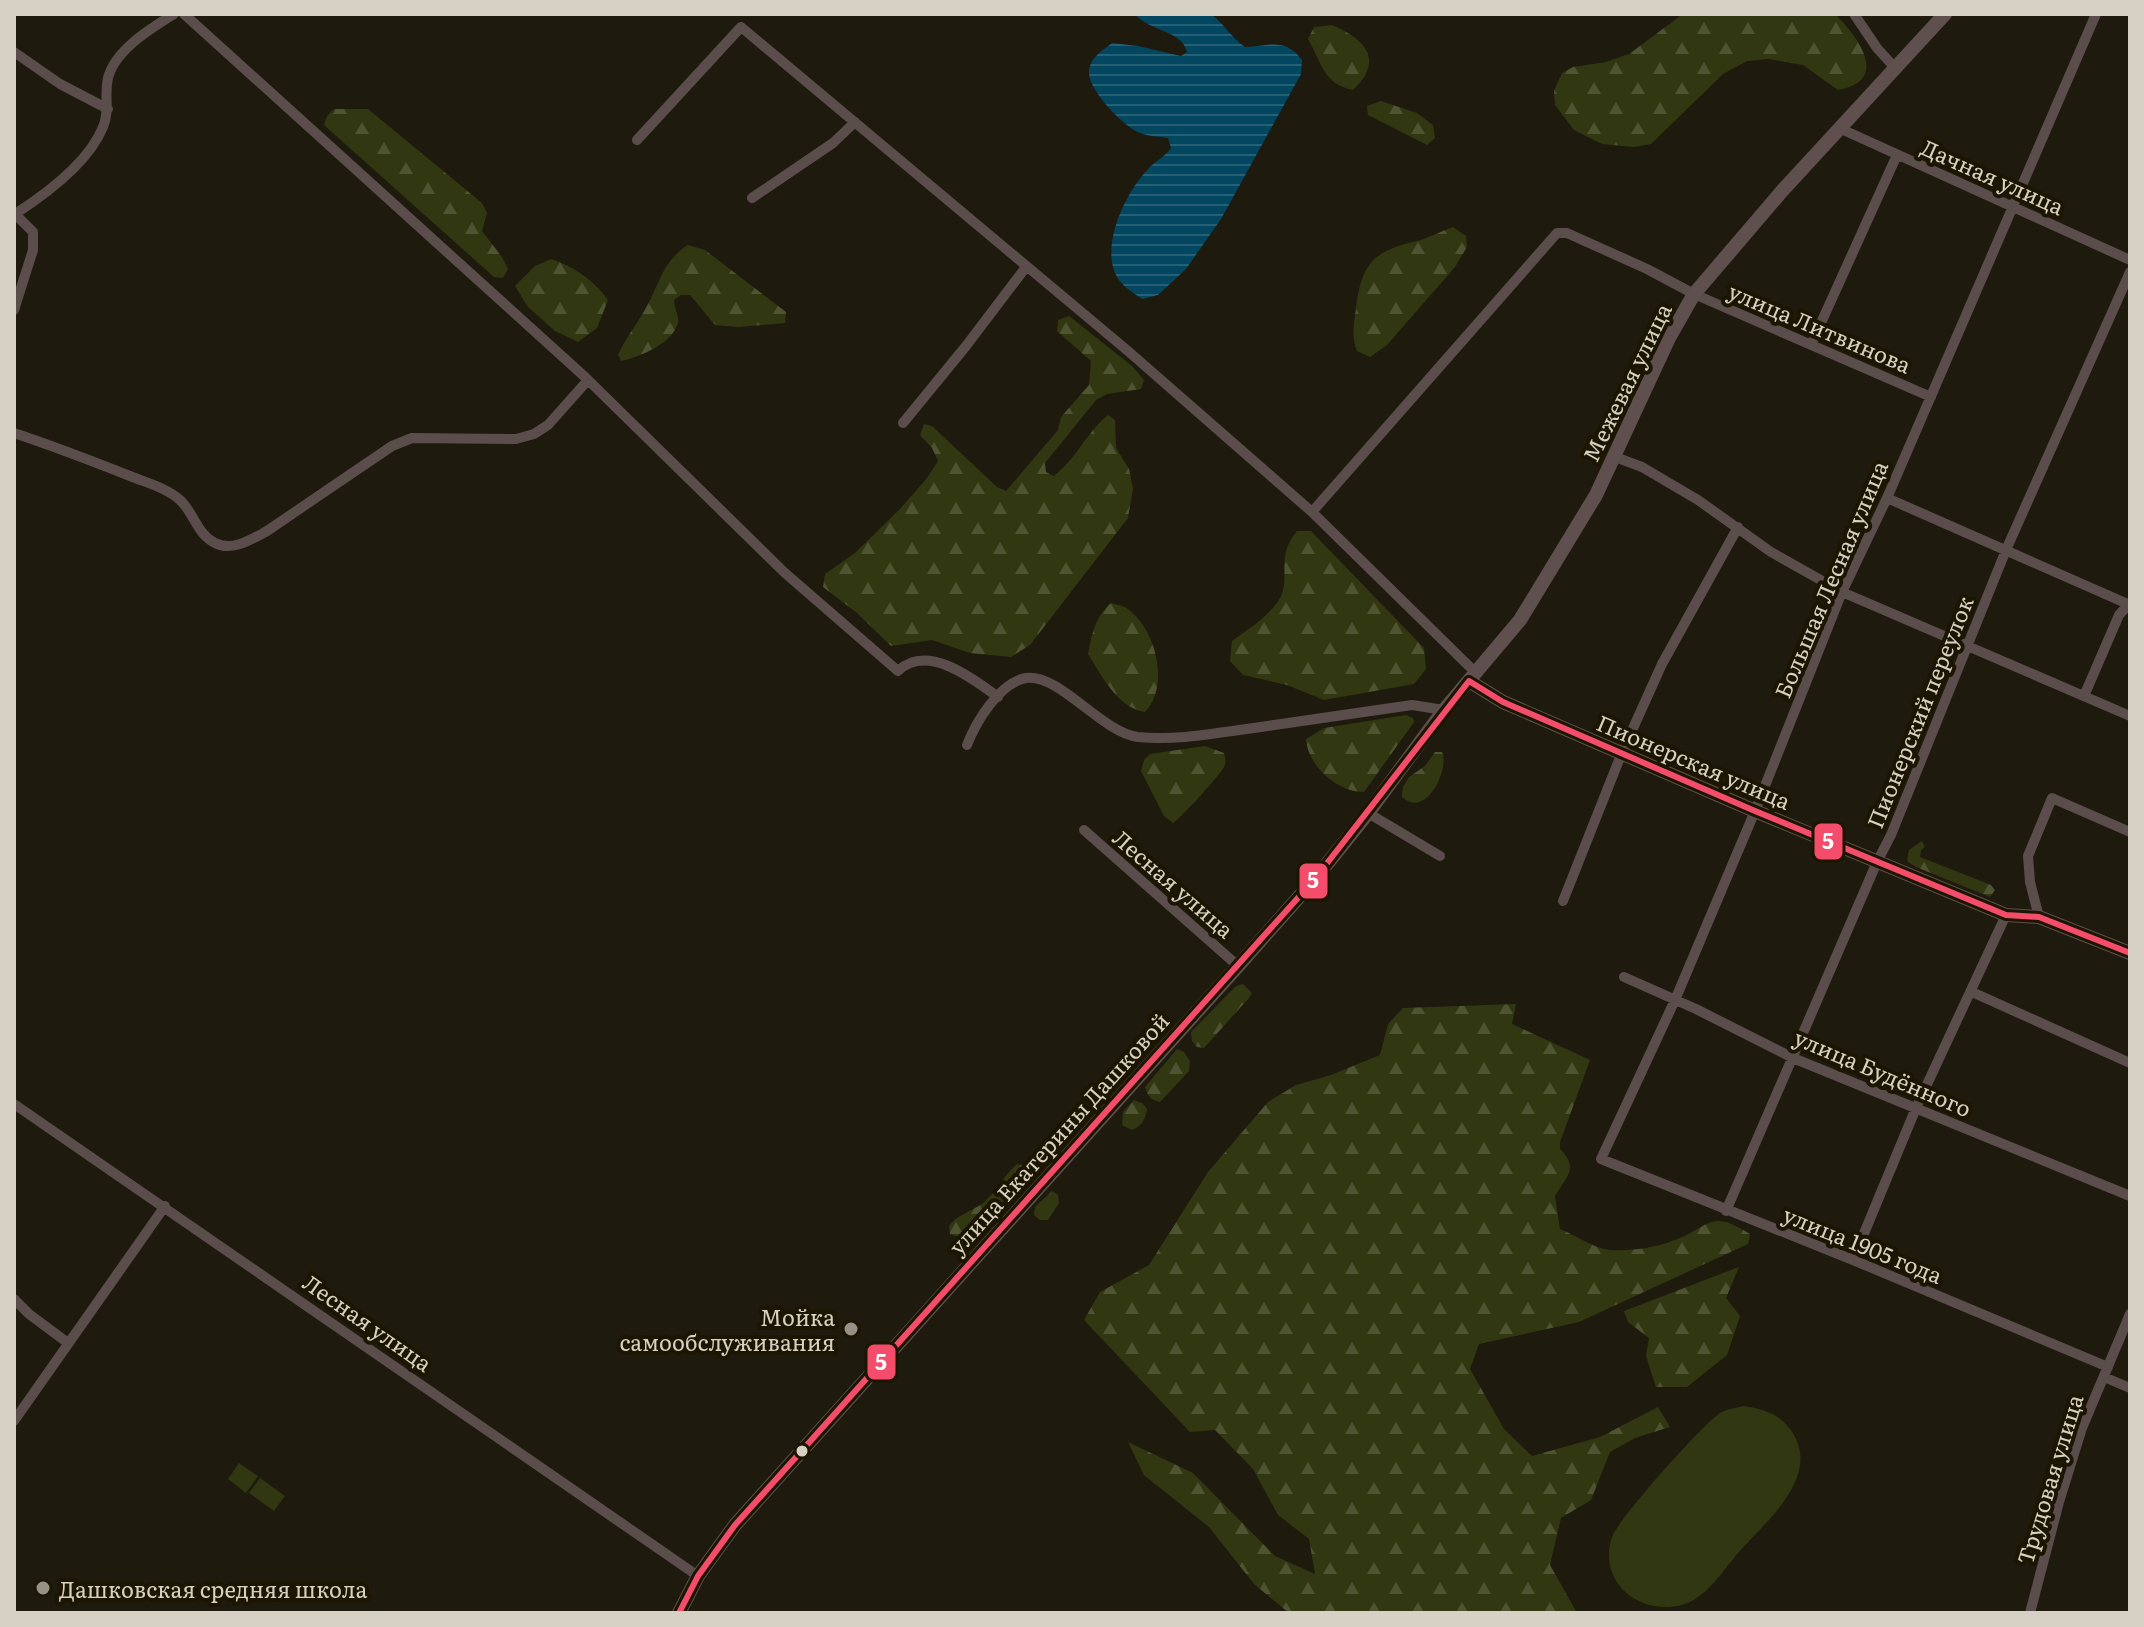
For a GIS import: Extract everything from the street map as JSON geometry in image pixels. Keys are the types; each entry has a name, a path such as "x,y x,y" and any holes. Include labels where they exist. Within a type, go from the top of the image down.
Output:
{"street":[{"path":"15,302 33,250 33,232 15,213 48,193 92,147 103,128 108,109 108,79 113,65 146,33 174,14"},
{"path":"184,14 588,380 785,573 898,671 907,663 924,660 942,664 970,677 998,697"},
{"path":"1854,14 1896,69"},
{"name":"Межевая улица","path":"1472,677 1520,620 1596,495 1669,338 1694,294 1839,128 1945,14"},
{"name":"Большая Лесная улица","path":"1601,1159 1675,1000 1755,811 1842,592 1887,498 2096,14"},
{"path":"637,140 741,27 1312,512 1472,677"},
{"path":"14,52 60,84 108,109"},
{"path":"752,198 803,160 814,157 833,143 855,122"},
{"name":"Дачная улица","path":"1839,128 2130,260"},
{"path":"1811,345 1897,155"},
{"name":"улица Литвинова","path":"1312,512 1557,233 1567,233 1694,294 1931,397"},
{"path":"903,423 1026,267"},
{"name":"Пионерский переулок","path":"1726,1211 1891,835 2006,550 2130,272"},
{"path":"14,433 164,490 181,501 207,537 216,544 230,546 267,531 392,446 412,438 516,439 534,434 548,425 588,380"},
{"path":"1615,457 1642,467 1738,527 1771,552 1842,592 2130,716"},
{"path":"1887,498 2130,605 2119,615 2084,696"},
{"path":"1563,901 1621,755 1662,664 1738,527"},
{"name":"улица Екатерины Дашковой","path":"679,1613 698,1576 735,1525 1314,880 1472,677"},
{"name":"Пионерская улица","path":"1472,677 1503,702 1621,755 2006,915 2039,917 2130,953"},
{"path":"967,745 972,732 998,697 1009,685 1027,678 1047,681 1116,730 1137,737 1195,736 1412,705 1444,710"},
{"path":"2039,917 2030,882 2028,856 2052,798 2130,832"},
{"path":"1368,813 1440,856"},
{"name":"Лесная улица","path":"1084,830 1238,966"},
{"path":"1853,1260 1916,1108 2006,915"},
{"name":"улица Будённого","path":"1624,977 1793,1058 2130,1196"},
{"path":"1972,992 2130,1063"},
{"name":"Лесная улица","path":"14,1104 698,1576"},
{"name":"улица 1905 года","path":"1601,1159 1853,1260 2106,1372 2130,1388"},
{"path":"14,1421 165,1206"},
{"path":"14,1299 68,1343"},
{"name":"Трудовая улица","path":"2030,1613 2082,1428 2130,1314"}],"green space":[{"path":"1683,14 1835,14 1860,46 1866,68 1863,77 1854,85 1838,90 1803,65 1768,59 1747,61 1723,74 1651,144 1634,147 1602,144 1574,130 1555,105 1554,91 1562,73 1573,67 1606,62 1629,54"},
{"path":"1332,25 1354,37 1367,52 1368,69 1353,90 1329,78 1308,39 1314,27"},
{"path":"1381,101 1417,113 1433,125 1435,138 1427,145 1368,115 1367,106"},
{"path":"334,109 368,109 482,203 487,213 482,231 508,269 503,278 494,277 324,125"},
{"path":"1453,227 1466,236 1467,247 1455,267 1387,345 1370,357 1357,351 1354,330 1359,292 1373,261 1390,249"},
{"path":"688,245 705,250 786,312 785,323 739,327 715,325 690,295 681,295 674,300 678,320 673,333 653,349 621,361 618,355 663,272"},
{"path":"551,259 582,275 608,300 597,328 578,342 555,331 528,307 515,286 535,266"},
{"path":"1069,316 1132,366 1144,380 1141,389 1107,394 1096,400 1045,463 1046,472 1054,476 1062,469 1108,415 1115,420 1116,448 1129,469 1133,488 1128,518 1030,645 1011,657 970,653 932,640 891,646 857,613 823,587 825,574 855,553 927,478 938,461 932,448 920,435 924,424 932,426 997,487 1006,491 1058,430 1061,417 1089,385 1091,361 1057,331 1058,320"},
{"path":"1297,531 1311,531 1424,648 1426,669 1414,684 1324,700 1287,685 1243,675 1230,661 1232,641 1265,616 1280,598 1287,550"},
{"path":"1111,603 1127,609 1138,619 1153,644 1157,688 1145,712 1119,697 1088,654 1098,620"},
{"path":"1406,715 1414,722 1364,792 1344,788 1334,782 1312,759 1306,739 1324,728"},
{"path":"1205,746 1224,753 1225,765 1173,823 1164,816 1141,771 1144,760 1150,754"},
{"path":"1435,752 1442,752 1444,759 1434,789 1420,802 1411,802 1402,797 1409,777 1425,766"},
{"path":"1922,841 1925,847 1920,857 1991,885 1995,890 1990,897 1907,861 1909,850"},
{"path":"1243,984 1252,993 1249,998 1204,1048 1197,1047 1192,1041 1191,1032 1236,986"},
{"path":"1516,1004 1512,1024 1590,1060 1560,1142 1560,1149 1570,1167 1555,1196 1560,1229 1598,1247 1626,1250 1665,1243 1717,1221 1750,1234 1748,1244 1579,1322 1479,1344 1470,1369 1504,1429 1532,1456 1600,1437 1658,1407 1670,1427 1635,1438 1610,1452 1591,1500 1561,1518 1550,1565 1577,1613 1289,1613 1254,1584 1209,1527 1144,1475 1128,1442 1193,1473 1275,1556 1315,1574 1309,1539 1278,1515 1253,1469 1215,1430 1190,1432 1084,1320 1100,1292 1149,1265 1208,1172 1268,1102 1296,1085 1380,1055 1388,1024 1403,1008"},
{"path":"1177,1049 1184,1052 1190,1061 1189,1071 1160,1102 1154,1100 1145,1087"},
{"path":"1134,1100 1147,1109 1142,1122 1132,1130 1122,1125 1123,1112"},
{"path":"1017,1164 1028,1167 1027,1175 1006,1205 970,1235 960,1237 950,1234 952,1222 982,1204"},
{"path":"1052,1191 1058,1195 1059,1203 1048,1220 1040,1220 1034,1215 1035,1207"},
{"path":"1739,1267 1726,1298 1740,1316 1727,1355 1687,1387 1656,1387 1646,1356 1649,1338 1628,1322 1624,1311"},
{"path":"1743,1406 1775,1415 1790,1429 1799,1446 1800,1463 1788,1496 1699,1597 1682,1605 1666,1607 1637,1600 1616,1581 1609,1553 1612,1537 1645,1493 1710,1421 1720,1413"},
{"path":"239,1463 258,1476 246,1493 228,1479"},
{"path":"260,1478 285,1496 274,1511 249,1493"}],"water":[{"path":"1135,14 1211,14 1245,47 1283,46 1302,60 1301,74 1221,219 1186,269 1158,295 1142,299 1123,285 1115,273 1112,261 1114,233 1124,204 1140,179 1171,148 1168,138 1143,134 1118,118 1095,90 1089,73 1097,55 1112,43 1181,56 1187,52 1179,39"}],"transit line":[{"name":"5","path":"679,1613 698,1576 735,1525 1314,880 1469,681 1503,702 2006,915 2039,917 2130,953"}],"place":[{"name":"Мойка самообслуживания","path":"851,1329"},
{"name":"Дашковская средняя школа","path":"43,1588"}]}
